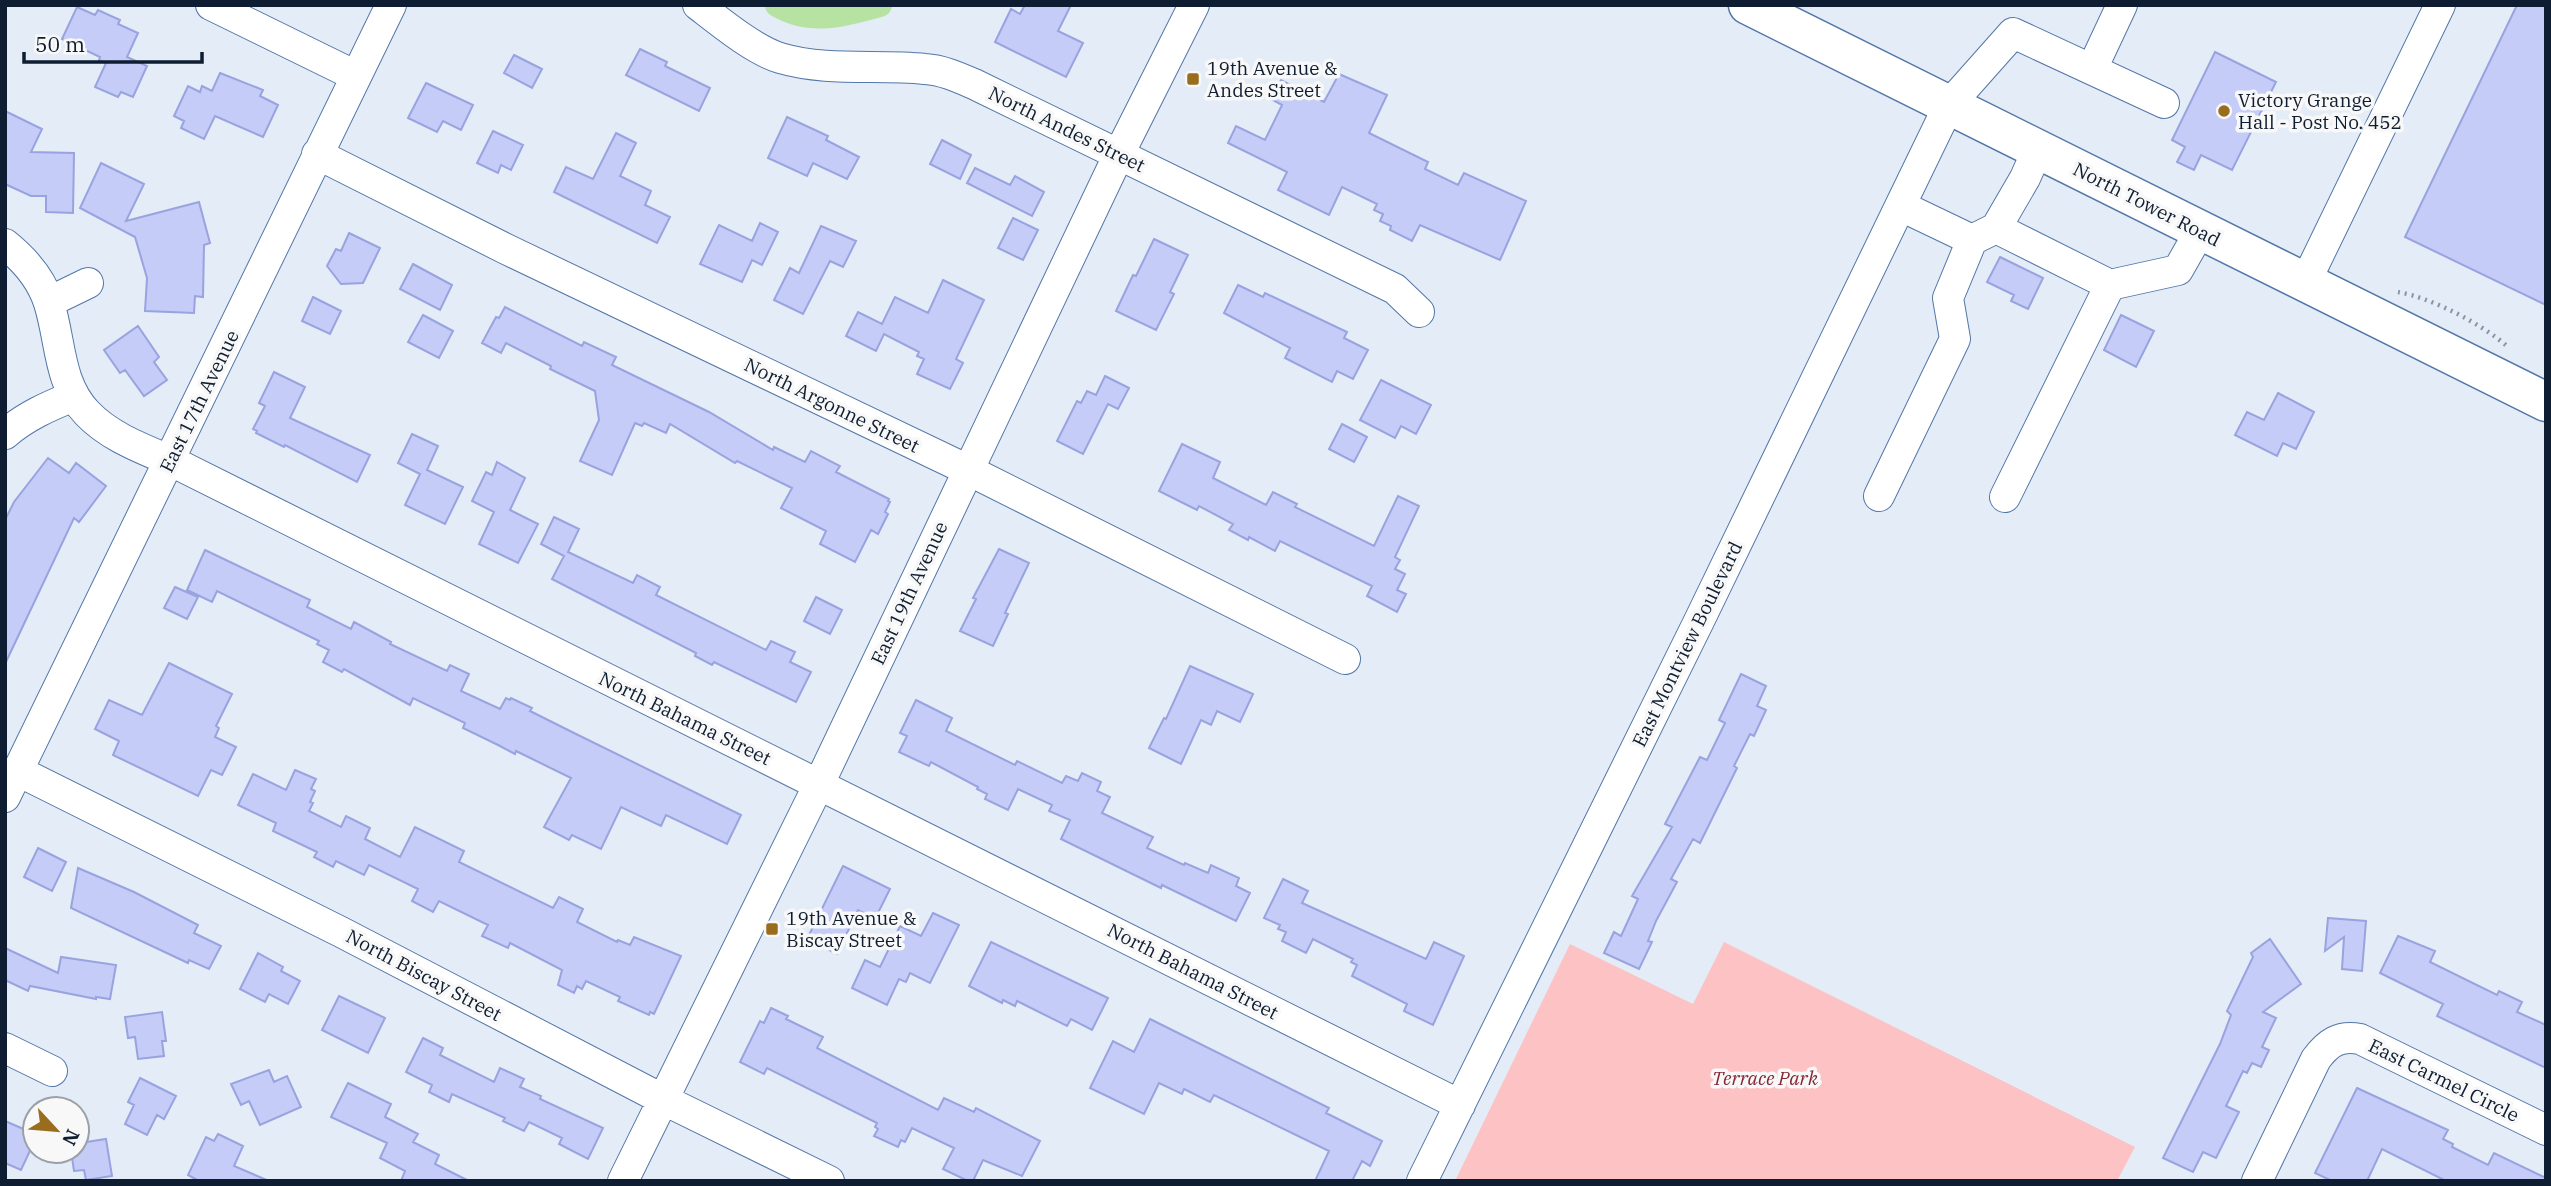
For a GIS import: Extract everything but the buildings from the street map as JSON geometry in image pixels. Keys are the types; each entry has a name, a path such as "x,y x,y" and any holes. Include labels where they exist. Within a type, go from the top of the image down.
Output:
{"main road":[{"name":"North Tower Road","path":"1748,5 2546,402"}],"street":[{"path":"211,5 356,76"},
{"name":"East 17th Avenue","path":"12,784 391,5"},
{"name":"North Andes Street","path":"698,5 777,57 830,68 926,69 950,74 976,85 1395,289 1419,312"},
{"name":"East 19th Avenue","path":"623,1181 819,784 1119,154 1194,5"},
{"path":"2122,5 2092,69 2164,103"},
{"path":"2305,283 2440,5"},
{"name":"East Montview Boulevard","path":"1422,1181 1949,105 2013,33 2092,69"},
{"path":"1879,496 1955,339 1948,298 1984,234 2025,178 2038,149"},
{"name":"North Argonne Street","path":"317,154 501,247 968,470 1345,659"},
{"path":"1901,206 1984,234 2110,285 2178,270 2200,231"},
{"name":"North Bahama Street","path":"5,244 32,270 49,302 58,352 74,396 86,413 114,436 171,461 1460,1105"},
{"path":"49,302 88,283"},
{"path":"2005,498 2110,285"},
{"path":"5,434 37,412 74,396"},
{"name":"North Biscay Street","path":"12,784 341,932 662,1099 829,1181"},
{"name":"East Carmel Circle","path":"2257,1181 2316,1059 2326,1046 2346,1037 2360,1039 2546,1130"},
{"path":"5,1048 52,1071"}],"green space":[{"name":"Terrace Park","path":"1724,942 2135,1147 2117,1181 1455,1181 1570,944 1693,1004"}],"waterway":[{"path":"777,5 802,15 815,16 841,15 880,5"}],"place":[{"name":"19th Avenue & Andes Street","path":"1193,79"},
{"name":"Victory Grange Hall - Post No. 452","path":"2224,111"},
{"name":"19th Avenue & Biscay Street","path":"772,929"}]}
